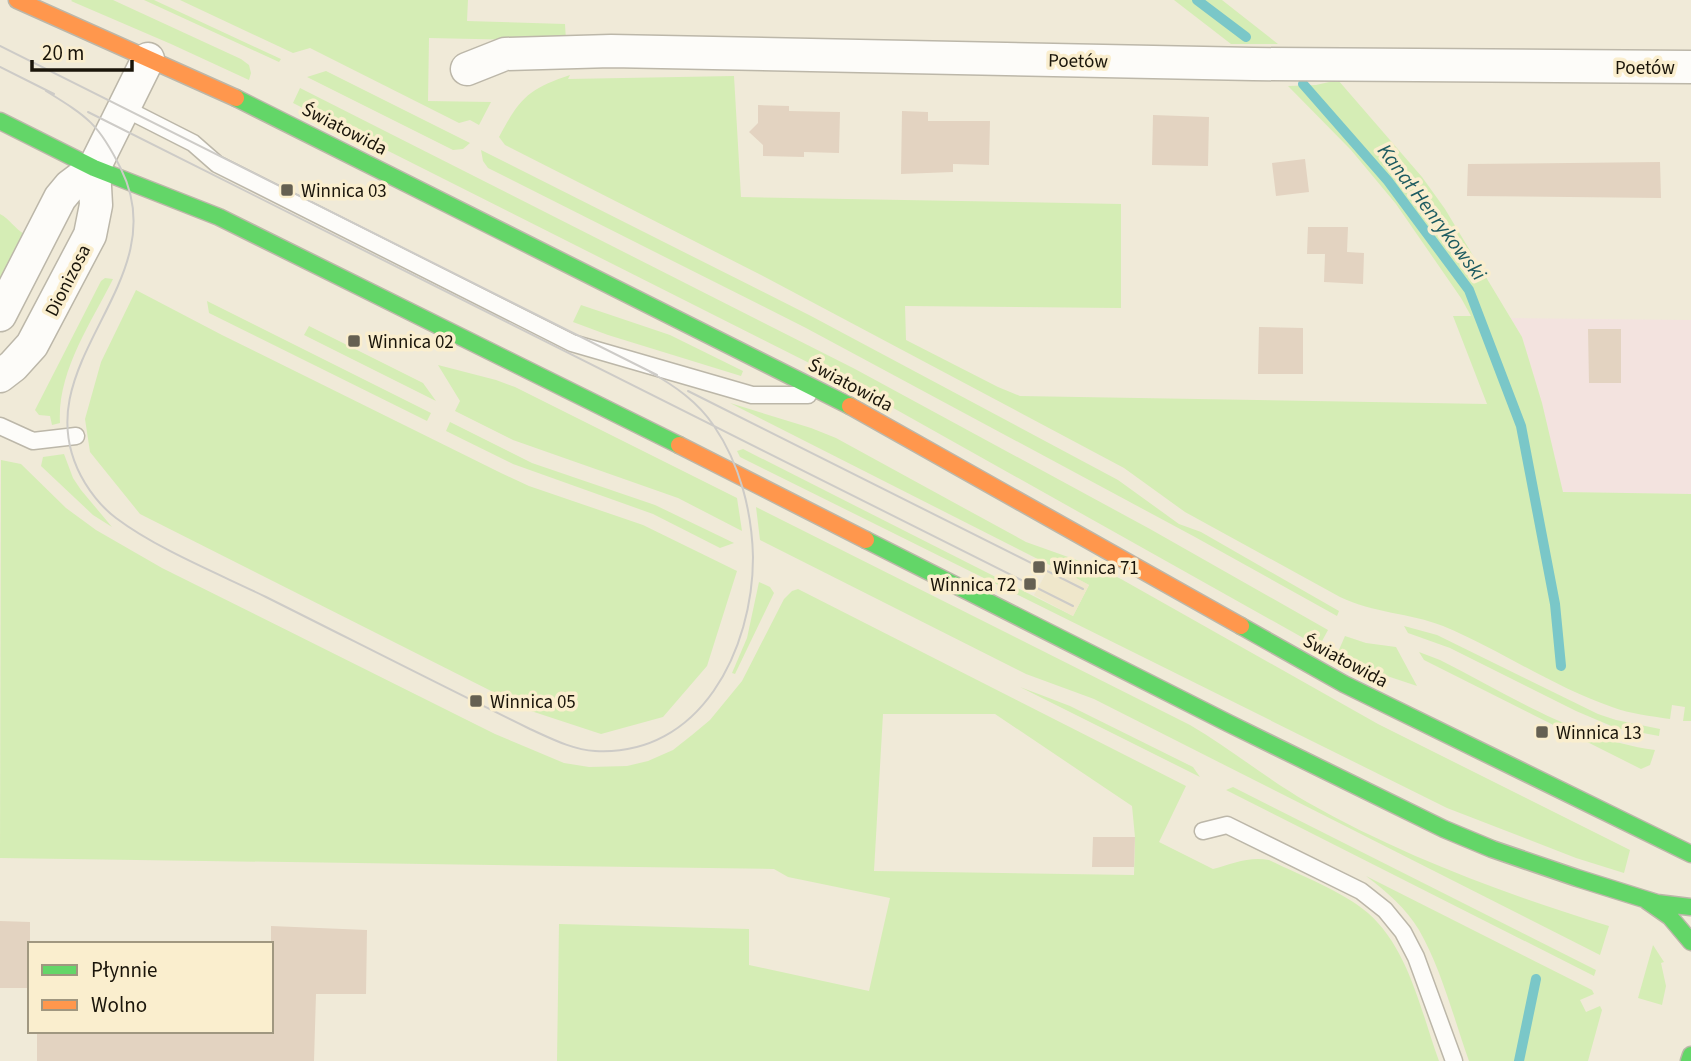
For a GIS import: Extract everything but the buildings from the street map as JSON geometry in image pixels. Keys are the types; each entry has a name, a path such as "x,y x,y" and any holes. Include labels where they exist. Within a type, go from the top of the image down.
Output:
{"street":[{"name":"Światowida","path":"17,0 248,103 830,395 1343,684 1691,854"},
{"name":"Poetów","path":"467,69 505,54 597,51 1253,64 1691,67"},
{"name":"Dionizosa","path":"0,315 60,198 70,186 94,167 148,59"},
{"path":"0,121 94,167 219,217 578,394 1228,723 1444,829 1532,864 1657,903 1691,908"},
{"name":"Dionizosa","path":"0,376 32,345 90,235 96,205 94,167"},
{"name":"Światowida","path":"1651,834 1674,840 1691,839"},
{"path":"1632,895 1670,917 1691,942"},
{"path":"1689,1061 1691,1055"}],"lane":[{"path":"124,108 193,143 217,164 572,343 752,395 830,395"},
{"path":"0,426 33,441 76,436"},
{"path":"1203,831 1227,825 1361,891 1385,910 1403,932 1416,957 1454,1061"}],"shaded area":[{"path":"1511,318 1691,320 1691,494 1562,492 1542,403 1522,337"}],"green space":[{"path":"113,0 241,59 249,65 249,80 71,1"},
{"path":"144,0 154,0 281,59 279,62"},
{"path":"180,0 468,0 467,21 565,24 566,41 429,38 428,101 491,102 479,125 470,120 459,123 310,48 293,53"},
{"path":"1174,0 1222,0 1278,44 1231,44"},
{"path":"326,71 470,143 463,149 453,150 307,77"},
{"path":"570,75 568,79 734,76 741,197 1121,204 1121,308 905,306 906,340 1020,396 1487,404 1453,316 1471,316 1461,298 1396,204 1351,150 1288,86 1316,85 1338,80 1422,177 1445,209 1522,337 1542,403 1563,492 1691,494 1691,721 1683,721 1685,707 1672,705 1670,719 1612,707 1569,689 1443,626 1340,597 1185,512 1124,468 763,276 505,145 499,137 520,104 535,90"},
{"path":"300,88 855,369 1150,529 1328,630 1322,641 1314,644 847,382 293,103"},
{"path":"481,150 811,316 1118,480 1179,524 1201,532 1339,611 1337,616 806,328 488,168 483,161"},
{"path":"0,214 24,234 0,281"},
{"path":"105,278 113,279 77,348 64,385 60,423 52,425 50,416 39,415 35,410 101,281"},
{"path":"136,290 501,473 529,486 643,525 737,571 707,666 663,717 601,734 531,711 140,514 90,452 85,419 101,362"},
{"path":"207,301 431,413 427,421 209,313"},
{"path":"581,305 670,335 743,371 741,376 573,322"},
{"path":"309,326 423,383 436,401 304,335"},
{"path":"438,365 515,387 737,498 742,531 678,498 513,440 455,411 460,401"},
{"path":"730,403 836,438 1026,542 1099,568 1121,579 1378,724 1630,850 1624,873 1576,858 1447,808 740,457 737,451 743,449 1073,616 1089,585"},
{"path":"450,422 532,463 655,505 734,543 720,548 653,514 513,464 446,431"},
{"path":"64,454 73,478 112,527 93,515 41,466 43,457"},
{"path":"1,460 21,464 66,508 96,530 162,568 495,734 564,763 589,767 627,766 648,761 673,750 710,720 742,681 784,599 798,589 1186,786 1159,842 1213,869 1248,860 1269,860 1358,905 1382,928 1404,963 1439,1061 557,1061 559,924 749,929 749,965 869,991 890,898 788,877 774,869 0,858","holes":["883,714 995,714 1132,806 1135,837 1134,875 874,871"]},
{"path":"756,507 1190,725 1292,793 1343,822 1417,857 1493,887 1609,926 1600,955 1094,699 1026,674 760,540"},
{"path":"759,582 770,587 774,593 735,674 732,673 747,638"},
{"path":"1404,626 1437,635 1598,714 1660,729 1659,736 1616,728 1576,711 1450,648 1408,633"},
{"path":"1345,636 1366,643 1396,647 1417,686 1354,665 1339,657 1338,652"},
{"path":"1419,652 1571,726 1626,745 1655,750 1650,765 1641,769 1424,660"},
{"path":"1020,687 1070,706 1193,767 1200,777"},
{"path":"1233,787 1596,970 1594,976 1226,790"},
{"path":"1366,876 1592,990 1594,994 1580,1000 1586,1012 1600,1006 1602,1010 1588,1061 1469,1061 1441,977 1419,930 1395,900"},
{"path":"1653,945 1664,962 1661,963 1666,986 1662,1005 1638,998"}],"sand":[{"path":"1051,564 1089,585 1073,616 1034,595"}],"waterway":[{"name":"Kanał Henrykowski","path":"1197,0 1246,37"},
{"name":"Kanał Henrykowski","path":"1303,84 1388,181 1469,290 1521,426 1555,604 1561,666"},
{"name":"Kanał Henrykowski","path":"1519,1061 1536,979"}],"tram line":[{"path":"0,46 657,375"},
{"path":"0,67 54,94"},
{"path":"46,91 82,115 99,131 121,169 133,211 130,251 117,289 81,363 69,401 69,441 85,483 95,497 116,518 169,551 530,729 587,750 632,748 664,736 692,717 714,691 731,660 743,627 751,592 753,557 750,523 743,489 731,456 701,409 650,372"},
{"path":"88,112 1073,606"},
{"path":"688,391 1083,589"}],"traffic: fast":[{"path":"236,98 850,406"},
{"path":"0,121 94,168 219,217 679,445"},
{"path":"866,540 1444,829 1492,849 1577,878 1657,903 1691,907"},
{"path":"1241,626 1344,684 1691,854"},
{"path":"1647,901 1670,917 1691,942"},
{"path":"1689,1061 1691,1055"}],"traffic: slow":[{"path":"17,0 236,98"},
{"path":"850,406 1241,626"},
{"path":"679,445 866,540"}],"place":[{"name":"Winnica 03","path":"287,190"},
{"name":"Winnica 02","path":"354,341"},
{"name":"Winnica 71","path":"1039,567"},
{"name":"Winnica 72","path":"1030,584"},
{"name":"Winnica 05","path":"476,701"},
{"name":"Winnica 13","path":"1542,732"}]}
